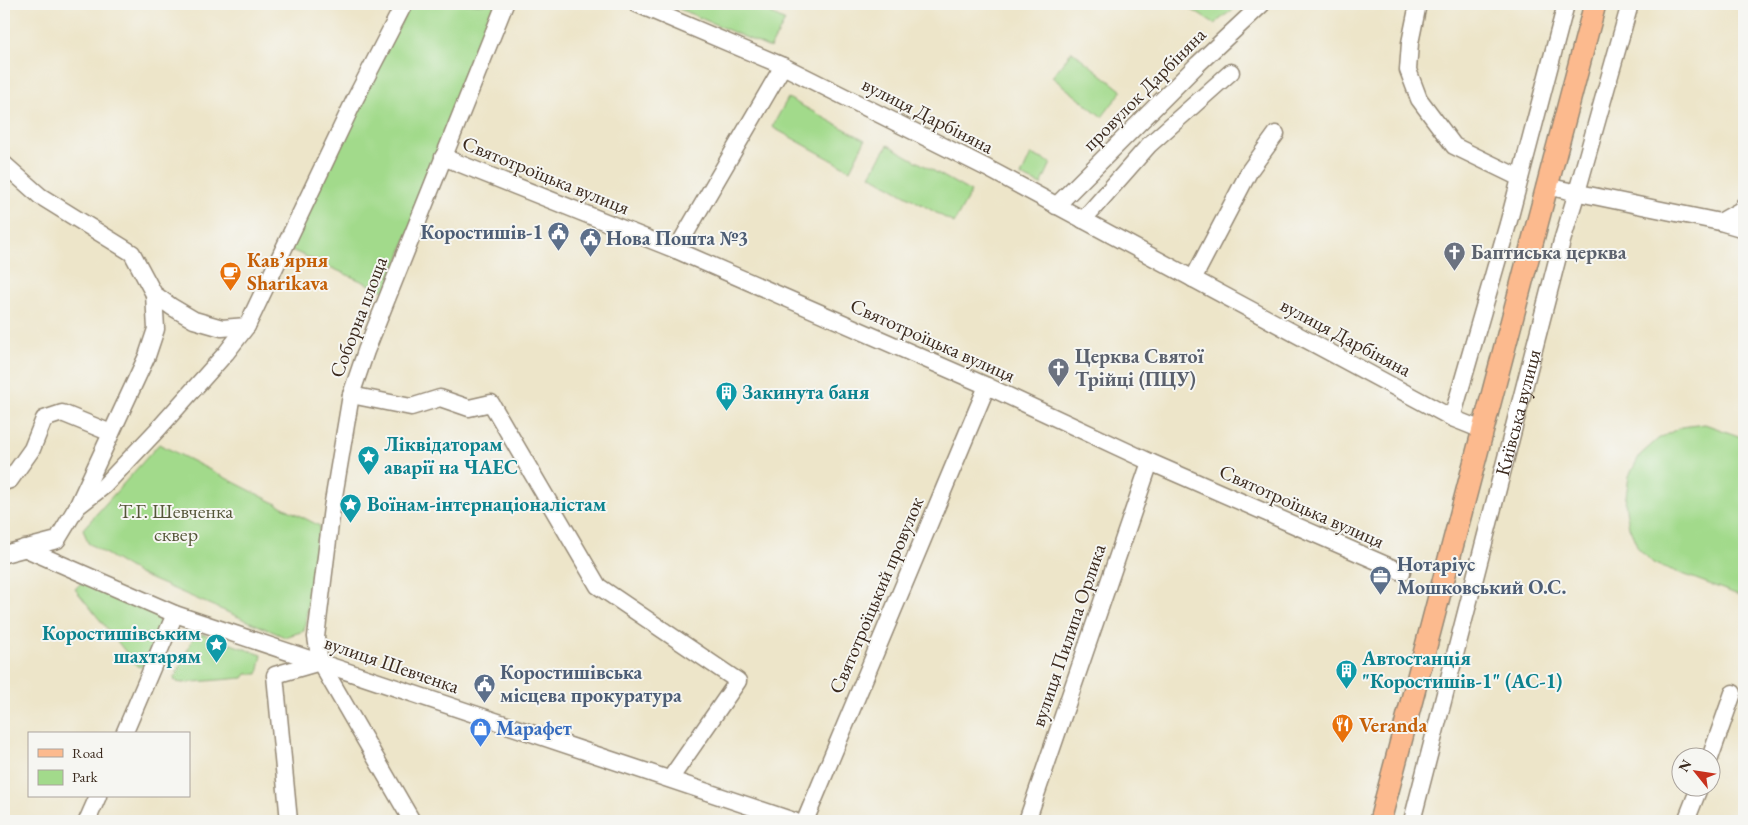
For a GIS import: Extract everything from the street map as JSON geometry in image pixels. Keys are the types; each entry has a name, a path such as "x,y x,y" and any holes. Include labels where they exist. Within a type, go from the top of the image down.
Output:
{"main road":[{"name":"Київська вулиця","path":"1380,821 1545,186 1595,4"}],"street":[{"path":"77,507 104,486 159,428 226,354 247,326 354,101 404,4"},
{"name":"Соборна площа","path":"320,662 316,637 332,508 351,395 366,351 504,4"},
{"name":"вулиця Дарбіняна","path":"637,4 783,66 987,168 1452,418 1482,430"},
{"name":"провулок Дарбіняна","path":"1056,206 1198,64 1262,4"},
{"path":"1418,4 1410,43 1408,70 1419,99 1454,146 1520,178"},
{"path":"1452,418 1520,178 1566,4"},
{"name":"Київська вулиця","path":"1412,821 1562,241 1630,4"},
{"path":"676,250 783,66"},
{"path":"1083,220 1149,146 1231,72"},
{"path":"1193,279 1250,170 1276,134"},
{"name":"Святотроїцька вулиця","path":"443,157 676,250 987,386 1150,462 1402,572"},
{"path":"4,164 40,196 132,252 154,294 156,329 148,356 77,507 58,540 4,554"},
{"path":"1545,186 1720,222 1744,229"},
{"path":"1720,222 1741,210 1744,205"},
{"path":"154,294 172,308 194,320 222,328 247,326"},
{"name":"Святотроїцький провулок","path":"805,821 987,386"},
{"path":"351,395 411,407 440,398 469,408 491,403 598,586 738,682 670,780"},
{"path":"4,482 10,480 32,448 44,419 62,413 110,434"},
{"name":"вулиця Пилипа Орлика","path":"1027,821 1150,462"},
{"name":"вулиця Шевченка","path":"24,548 175,614 794,821"},
{"path":"125,732 175,614"},
{"path":"289,821 275,675 320,662 412,821"},
{"path":"1714,748 1733,693"},
{"path":"88,821 97,798"},
{"path":"1686,821 1695,798"}],"green space":[{"path":"410,4 496,4 386,292 289,249"},
{"path":"668,4 761,4 759,7 785,21 770,48"},
{"path":"1183,4 1240,4 1214,24"},
{"path":"1072,51 1122,91 1102,117 1052,77"},
{"path":"788,98 865,140 850,170 772,127"},
{"path":"888,145 971,192 954,223 870,175"},
{"path":"1031,154 1051,163 1041,185 1021,176"},
{"path":"1705,424 1744,438 1744,597 1653,563 1638,548 1629,527 1625,503 1629,476 1640,455 1658,439 1681,427"},
{"name":"Т.Г. Шевченка сквер","path":"159,444 320,526 304,631 285,637 139,574 88,543 83,529"},
{"path":"87,577 158,617 160,627 142,667 137,666 75,589"},
{"path":"203,634 262,655 258,674 246,674 243,678 177,682 174,679 194,636"}],"place":[{"name":"Коростишів-1","path":"559,251"},
{"name":"Нова Пошта №3","path":"590,257"},
{"name":"Баптиська церква","path":"1455,271"},
{"name":"Кав’ярня Sharikava","path":"231,291"},
{"name":"Церква Святої Трійці (ПЦУ)","path":"1059,387"},
{"name":"Закинута баня","path":"726,411"},
{"name":"Ліквідаторам аварії на ЧАЕС","path":"368,475"},
{"name":"Воїнам-інтернаціоналістам","path":"351,523"},
{"name":"Нотаріус Мошковський О.С.","path":"1381,595"},
{"name":"Коростишівським шахтарям","path":"217,663"},
{"name":"Автостанція \"Коростишів-1\" (АС-1)","path":"1346,689"},
{"name":"Коростишівська місцева прокуратура","path":"484,703"},
{"name":"Veranda","path":"1343,744"},
{"name":"Марафет","path":"480,747"}]}
